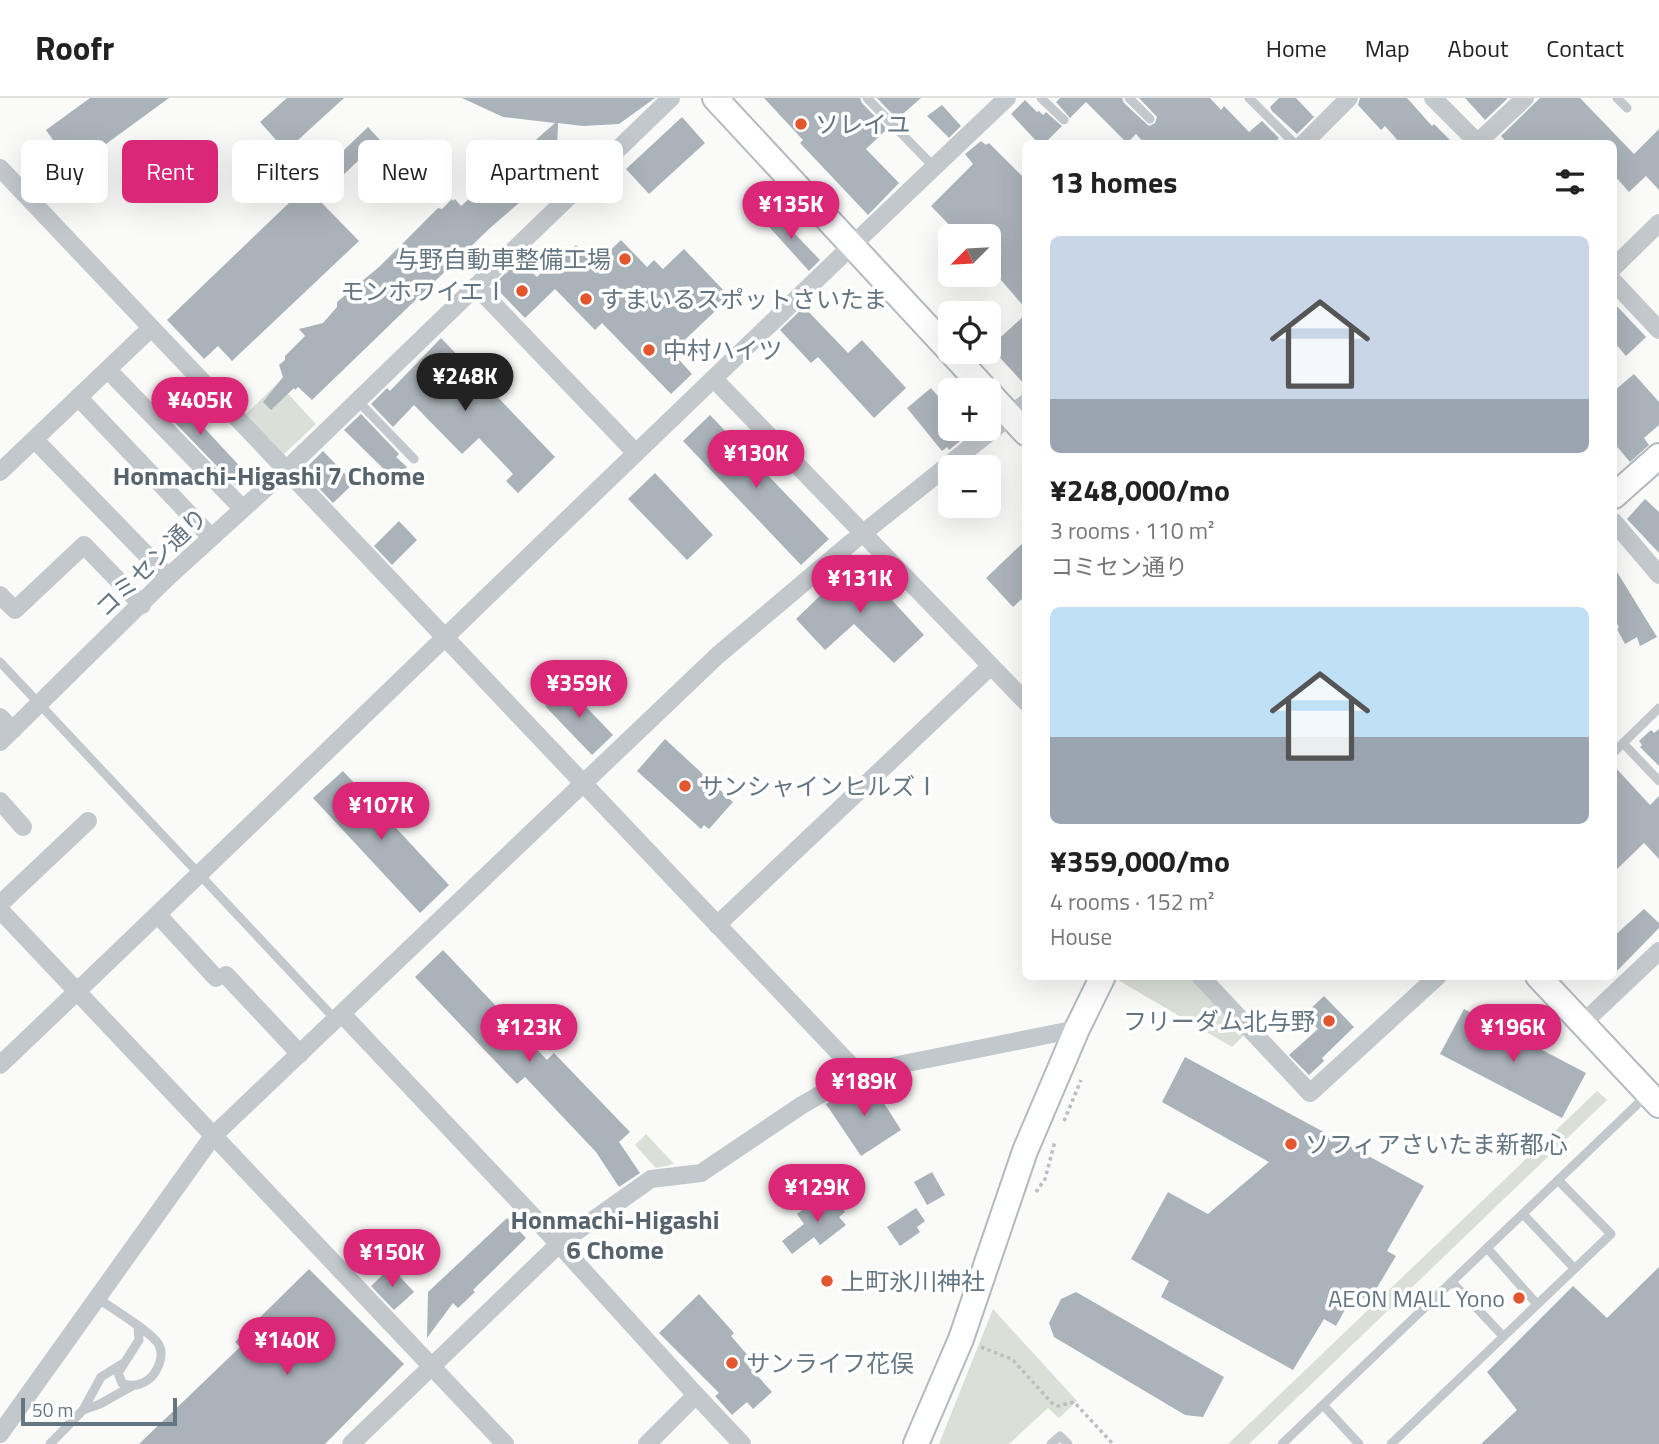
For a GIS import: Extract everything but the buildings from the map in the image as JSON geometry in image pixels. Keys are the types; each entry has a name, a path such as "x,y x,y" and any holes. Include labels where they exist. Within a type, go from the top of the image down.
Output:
{"main road":[{"path":"715,98 938,337"},
{"path":"963,364 975,378"},
{"path":"1001,402 1021,418"},
{"path":"1617,493 1659,456"},
{"path":"916,1444 961,1339 1025,1151 1077,1029 1102,980"},
{"path":"1542,980 1654,1100"}],"street":[{"name":"コミセン通り","path":"6,736 169,576 286,469 671,98"},
{"path":"0,1065 201,875 1007,98"},
{"path":"1307,140 1349,98"},
{"path":"1433,98 1476,140"},
{"path":"1482,140 1525,98"},
{"path":"0,168 858,1073"},
{"path":"1617,264 1659,223"},
{"path":"1617,285 1659,330"},
{"path":"476,286 636,453"},
{"path":"0,472 150,329"},
{"path":"108,370 242,508"},
{"path":"714,379 1022,698"},
{"path":"79,398 211,537"},
{"path":"0,1434 213,1136 718,655 863,535 1021,418"},
{"path":"35,440 169,576"},
{"path":"1617,526 1659,575"},
{"path":"0,595 15,610 84,545 142,605"},
{"path":"717,925 991,666"},
{"path":"0,717 6,736"},
{"path":"0,801 23,827"},
{"path":"0,904 88,821"},
{"path":"0,911 505,1444"},
{"path":"158,915 300,1054"},
{"path":"1582,1024 1659,951"},
{"path":"1204,980 1310,1093 1434,980"},
{"path":"339,1017 559,1244 742,1444"},
{"path":"351,1444 559,1244 651,1179 701,1173 802,1105 858,1073 1077,1029"},
{"path":"647,1444 696,1395"}],"lane":[{"path":"867,98 934,167"},
{"path":"1041,98 1064,120"},
{"path":"1129,98 1150,119"},
{"path":"1249,98 1291,140"},
{"path":"1617,98 1627,108"},
{"path":"357,400 414,459"},
{"path":"0,662 339,1017"},
{"path":"1617,749 1659,708"},
{"path":"1623,743 1659,781"},
{"path":"1283,1443 1558,1180 1654,1100"},
{"path":"1391,1444 1611,1234 1558,1180"},
{"path":"1523,1214 1574,1268"},
{"path":"1487,1248 1537,1304"},
{"path":"1452,1282 1503,1336"},
{"path":"83,1410 150,1378 160,1362 161,1352 156,1341 97,1298"},
{"path":"132,1386 122,1383 118,1373 139,1340 138,1327"},
{"path":"50,1444 83,1410 101,1377 124,1363"},
{"path":"1323,1405 1359,1444"},
{"path":"1051,1444 1060,1436 1068,1444"}],"path":[{"path":"961,1339 1012,1359 1052,1403 1058,1406 1074,1402 1113,1444"}],"shaded area":[{"path":"278,383 316,424 283,455 245,415"},
{"path":"1118,980 1197,980 1247,1032 1232,1047"},
{"path":"1597,1091 1607,1100 1249,1444 1228,1444"},
{"path":"646,1134 674,1164 656,1168 635,1145"},
{"path":"993,1309 1077,1401 1059,1418 1048,1408 1009,1444 939,1444"}],"place":[{"name":"ソレイユ","path":"801,124"},
{"name":"与野自動車整備工場","path":"625,259"},
{"name":"モンホワイエⅠ","path":"522,291"},
{"name":"すまいるスポットさいたま","path":"586,299"},
{"name":"中村ハイツ","path":"649,350"},
{"name":"サンシャインヒルズⅠ","path":"685,786"},
{"name":"フリーダム北与野","path":"1329,1021"},
{"name":"ソフィアさいたま新都心","path":"1291,1144"},
{"name":"上町氷川神社","path":"827,1281"},
{"name":"AEON MALL Yono","path":"1519,1298"},
{"name":"サンライフ花俣","path":"732,1363"}],"district":[{"name":"Honmachi-Higashi 7 Chome","path":"269,475"},
{"name":"Honmachi-Higashi 6 Chome","path":"615,1234"}]}
